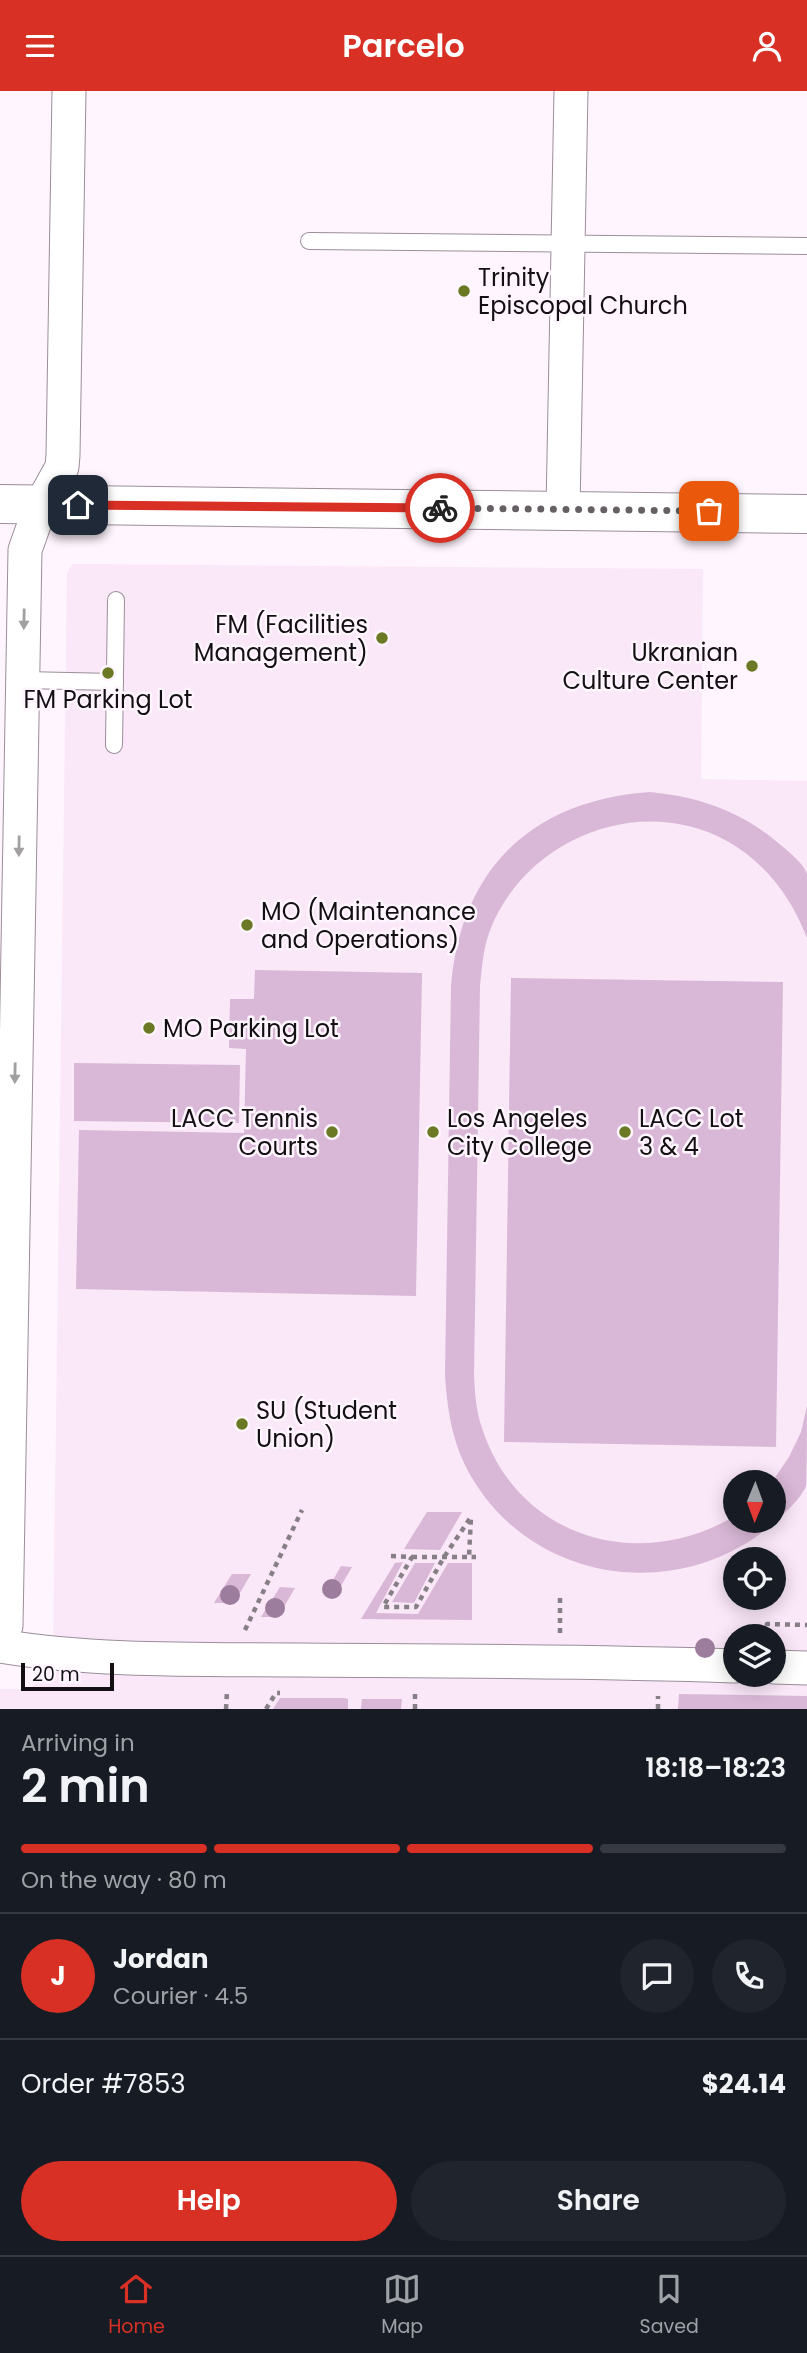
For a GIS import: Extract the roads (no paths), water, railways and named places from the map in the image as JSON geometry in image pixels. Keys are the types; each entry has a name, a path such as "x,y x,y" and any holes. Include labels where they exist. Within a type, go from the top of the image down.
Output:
{"main road":[{"path":"0,504 807,514"}],"street":[{"path":"0,1634 6,1626 25,550 41,505 62,467 64,456 69,91"},
{"path":"564,509 570,91"},
{"path":"0,1646 53,1654 231,1659 559,1661 723,1666"},
{"path":"786,1667 807,1668"}],"lane":[{"path":"309,241 807,246"},
{"path":"114,745 116,600"},
{"path":"23,680 115,682"}],"place":[{"name":"Trinity Episcopal Church","path":"464,291"},
{"name":"FM (Facilities Management)","path":"382,638"},
{"name":"Ukranian Culture Center","path":"752,666"},
{"name":"FM Parking Lot","path":"108,673"},
{"name":"MO (Maintenance and Operations)","path":"247,925"},
{"name":"MO Parking Lot","path":"149,1028"},
{"name":"LACC Tennis Courts","path":"332,1132"},
{"name":"Los Angeles City College","path":"433,1132"},
{"name":"LACC Lot 3 & 4","path":"625,1132"},
{"name":"SU (Student Union)","path":"242,1424"}]}
